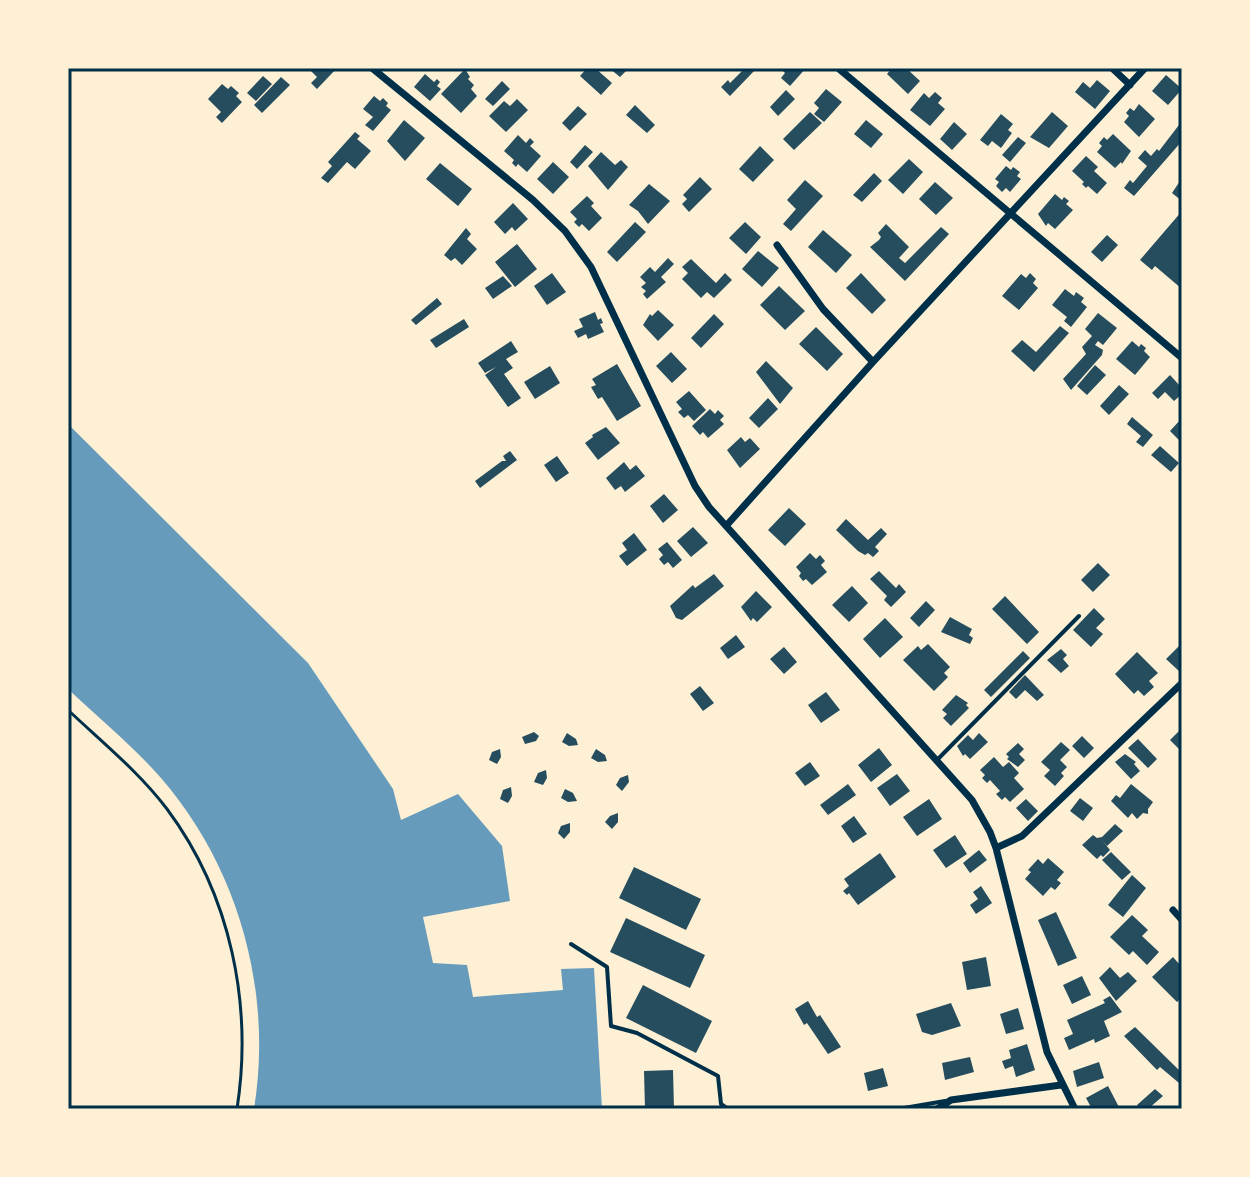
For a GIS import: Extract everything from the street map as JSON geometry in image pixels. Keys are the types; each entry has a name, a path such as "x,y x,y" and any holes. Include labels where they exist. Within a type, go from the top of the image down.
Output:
{"street":[{"path":"372,68 533,200 565,231 591,267 695,486 726,526 972,800 996,848 1047,1052 1075,1109"},
{"path":"838,68 1182,358"},
{"path":"1112,68 1130,85"},
{"path":"726,526 1145,68"},
{"path":"777,245 823,309 873,362"},
{"path":"996,848 1022,836 1182,683"},
{"path":"1173,910 1182,920"},
{"path":"937,1109 951,1100 1061,1085"}],"lane":[{"path":"938,759 1079,616"},
{"path":"571,944 607,967 611,1026 637,1033 718,1076 721,1104 728,1109"},
{"path":"898,1109 951,1100"}],"path":[{"path":"68,710 123,761 167,809 198,860 213,893 233,956 242,1006 243,1057 237,1109"}],"water":[{"path":"68,424 308,663 393,789 401,820 458,794 502,846 510,901 423,917 433,963 467,965 473,997 563,990 561,969 594,968 602,1109 254,1109 259,1065 258,1021 244,933 230,891 188,813 161,778 68,689"}],"building":[{"path":"308,68 337,68 317,89 311,83 317,77"},
{"path":"587,68 595,68 612,83 601,95 580,76"},
{"path":"609,68 629,68 620,77"},
{"path":"745,68 755,70 730,96 721,87 728,80 730,83"},
{"path":"780,68 806,68 790,86 781,78 785,73"},
{"path":"892,68 906,68 920,81 908,94 887,74"},
{"path":"465,69 474,85 471,89 477,96 461,113 441,94"},
{"path":"425,74 434,82 437,79 440,82 437,86 441,89 430,101 414,87"},
{"path":"1166,75 1182,89 1168,105 1152,91"},
{"path":"263,76 272,84 256,101 247,93"},
{"path":"281,77 290,85 262,113 254,105"},
{"path":"1097,80 1110,91 1095,109 1075,92 1083,82 1090,88"},
{"path":"502,81 510,89 493,106 485,99"},
{"path":"222,84 228,89 231,86 239,93 236,96 242,102 222,123 216,117 221,112 208,99"},
{"path":"826,89 842,102 824,122 814,114 819,108 814,103"},
{"path":"786,90 795,99 778,116 770,107"},
{"path":"935,92 942,98 938,103 945,109 930,126 910,110 924,93 929,98"},
{"path":"374,96 380,101 383,98 391,110 373,131 365,125 373,117 363,109"},
{"path":"517,99 528,110 506,132 489,116 504,101 510,106"},
{"path":"1139,104 1155,119 1139,137 1124,122 1130,108 1134,111"},
{"path":"635,105 655,125 647,133 626,115"},
{"path":"578,106 587,114 570,131 562,123"},
{"path":"810,112 822,123 794,150 783,139"},
{"path":"1052,112 1068,126 1049,148 1030,137"},
{"path":"1001,114 1013,124 1008,130 1012,133 1001,148 992,141 988,146 980,140"},
{"path":"404,120 425,138 405,161 387,141"},
{"path":"866,120 883,134 871,148 854,134"},
{"path":"1182,121 1182,141 1134,196 1124,188 1130,180 1133,183 1147,166 1138,158 1145,150 1151,156 1157,149 1159,151"},
{"path":"954,122 967,134 952,150 940,139"},
{"path":"355,132 360,136 357,139 371,151 355,169 347,162 328,183 321,178 332,166 328,162"},
{"path":"1113,134 1131,151 1115,168 1097,152 1104,137 1107,140"},
{"path":"518,135 526,143 530,138 534,142 530,146 541,156 527,172 518,164 516,167 512,163 514,160 504,151"},
{"path":"1018,137 1026,143 1010,162 1002,155"},
{"path":"585,145 593,152 577,169 570,162"},
{"path":"760,146 774,160 753,182 739,169"},
{"path":"601,152 615,165 621,160 628,167 608,190 588,166"},
{"path":"1086,156 1098,167 1094,171 1107,183 1097,194 1088,186 1086,188 1072,171"},
{"path":"909,159 923,172 903,194 888,180"},
{"path":"553,162 569,177 553,194 537,179"},
{"path":"440,163 472,189 458,206 426,179"},
{"path":"1006,166 1020,172 1017,176 1021,179 1010,192 1006,188 1002,192 996,186 999,182 995,179"},
{"path":"874,173 882,181 862,202 853,195"},
{"path":"700,177 712,189 689,212 682,204 687,199 683,195"},
{"path":"1182,178 1182,201 1172,193"},
{"path":"805,180 823,196 791,231 783,224 796,209 787,200"},
{"path":"935,182 953,198 936,215 919,199"},
{"path":"649,184 670,201 648,224 629,205"},
{"path":"1055,194 1069,201 1066,204 1073,210 1055,229 1048,223 1046,226 1038,214"},
{"path":"587,196 602,218 589,231 582,224 579,227 574,222 577,219 570,212"},
{"path":"513,203 528,219 515,231 512,227 505,234 494,222"},
{"path":"1182,211 1182,289 1155,266 1152,270 1140,260"},
{"path":"635,222 646,232 617,262 607,252"},
{"path":"745,222 761,237 746,254 729,238"},
{"path":"886,224 909,247 899,258 905,263 941,227 949,234 905,281 870,247 879,240 881,237 878,233"},
{"path":"466,228 471,234 467,239 477,249 462,265 455,258 451,261 444,255"},
{"path":"823,230 852,255 836,273 808,247"},
{"path":"1107,235 1118,245 1102,262 1091,252"},
{"path":"517,244 537,269 515,287 495,262"},
{"path":"758,251 779,268 762,287 742,269"},
{"path":"668,258 674,264 661,277 666,282 647,299 643,294 646,291 641,287 646,283 640,277 650,267 655,272"},
{"path":"691,259 716,283 725,273 732,280 714,298 707,292 701,298 682,279 688,273 682,267"},
{"path":"552,273 566,292 547,305 534,286"},
{"path":"861,273 886,300 872,314 846,288"},
{"path":"1030,273 1036,279 1033,283 1038,288 1019,310 1002,296 1021,274 1026,278"},
{"path":"503,276 512,286 493,299 485,288"},
{"path":"779,286 805,311 785,330 760,305"},
{"path":"1065,289 1074,296 1076,292 1084,298 1081,302 1087,307 1071,327 1064,321 1067,317 1052,305"},
{"path":"437,298 442,304 416,325 411,320"},
{"path":"658,310 674,325 658,341 643,325 650,314 652,316"},
{"path":"595,312 598,320 601,318 604,332 588,339 586,334 578,338 574,331 583,327 579,319"},
{"path":"1098,313 1117,328 1103,345 1098,341 1095,345 1103,350 1102,355 1071,390 1063,379 1086,354 1082,347 1092,336 1085,329"},
{"path":"714,314 724,324 701,348 691,338"},
{"path":"464,319 469,327 436,348 430,340"},
{"path":"1060,326 1069,333 1034,372 1011,351 1022,340 1036,352"},
{"path":"816,327 843,354 827,371 799,344"},
{"path":"511,341 518,352 506,359 513,368 504,374 521,398 508,407 485,375 496,367 485,373 478,363"},
{"path":"1132,341 1146,348 1144,351 1150,357 1135,375 1116,359"},
{"path":"671,352 687,369 672,383 656,366"},
{"path":"766,361 793,388 780,404 756,372"},
{"path":"617,364 641,406 617,421 602,397 598,399 591,387 596,385 592,379"},
{"path":"1095,365 1106,375 1087,395 1077,386"},
{"path":"550,366 560,383 535,399 524,382"},
{"path":"1170,375 1180,386 1182,384 1182,394 1174,401 1165,392 1158,399 1152,393"},
{"path":"1119,385 1129,394 1109,415 1100,406"},
{"path":"689,391 706,410 694,421 678,412 682,409 676,402"},
{"path":"768,398 778,409 759,428 749,418"},
{"path":"710,409 715,414 718,410 724,416 720,420 724,424 708,438 692,426"},
{"path":"1132,417 1153,435 1143,447 1136,442 1141,436 1127,424"},
{"path":"1182,418 1182,437 1179,440 1170,431"},
{"path":"606,427 620,443 598,460 585,443"},
{"path":"741,437 745,442 750,438 760,449 740,468 727,450"},
{"path":"1160,446 1179,463 1171,472 1151,455"},
{"path":"510,451 517,460 480,488 475,481 506,461 503,456"},
{"path":"557,456 569,473 556,482 544,465"},
{"path":"624,462 630,470 636,465 645,476 625,492 621,486 615,490 606,478"},
{"path":"664,494 678,510 663,523 650,506"},
{"path":"789,508 806,524 785,546 768,530"},
{"path":"846,519 868,540 881,528 887,534 875,547 879,551 873,557 858,551 836,530"},
{"path":"693,527 708,543 691,557 677,541"},
{"path":"634,533 647,550 627,566 619,556 627,550 622,543"},
{"path":"667,542 682,560 673,568 659,559 663,555 658,549"},
{"path":"810,553 816,559 820,555 825,561 821,565 827,572 812,585 806,579 803,581 796,567"},
{"path":"1098,563 1110,575 1093,592 1081,580"},
{"path":"879,571 896,588 899,584 906,592 891,607 884,600 887,596 870,579"},
{"path":"714,574 724,586 682,620 676,618 670,606 693,585 695,588"},
{"path":"852,586 868,603 849,622 832,605"},
{"path":"756,591 772,607 757,622 753,618 751,621 741,607"},
{"path":"1005,596 1039,632 1027,644 992,609"},
{"path":"926,601 935,610 919,627 910,618"},
{"path":"1094,608 1105,619 1096,628 1103,634 1091,647 1073,630"},
{"path":"950,617 972,629 970,644 941,632"},
{"path":"885,618 903,637 880,658 863,639"},
{"path":"736,635 745,647 728,659 720,648"},
{"path":"928,644 950,667 944,673 948,677 934,691 903,660 918,646 921,650"},
{"path":"1180,645 1182,647 1180,672 1166,659"},
{"path":"784,647 797,662 784,674 770,659"},
{"path":"1061,649 1067,655 1063,659 1069,666 1061,673 1047,660"},
{"path":"1023,651 1030,658 991,697 984,690"},
{"path":"1137,652 1158,673 1149,681 1154,687 1144,696 1138,690 1134,694 1115,674"},
{"path":"1025,675 1044,695 1037,701 1025,690 1016,699 1009,692"},
{"path":"700,686 714,703 703,711 690,694"},
{"path":"826,692 840,710 821,723 808,705"},
{"path":"956,695 968,703 969,708 951,726 943,718 947,714 942,710"},
{"path":"1182,728 1182,752 1170,740"},
{"path":"534,732 539,736 536,741 525,744 522,737"},
{"path":"567,733 576,739 578,745 569,746 562,742"},
{"path":"979,733 988,742 970,759 965,754 963,756 957,746 968,735 973,740"},
{"path":"1082,736 1094,748 1084,758 1072,746"},
{"path":"1138,739 1157,759 1148,768 1128,748"},
{"path":"1061,742 1070,750 1060,760 1067,767 1055,786 1044,776 1050,770 1041,762"},
{"path":"1018,743 1024,749 1019,754 1025,760 1018,767 1007,759 1006,754"},
{"path":"879,748 892,765 871,782 858,765"},
{"path":"500,749 501,757 497,764 489,760 492,752"},
{"path":"596,749 605,755 607,761 598,762 591,758"},
{"path":"1125,754 1136,762 1134,764 1140,771 1131,779 1115,762"},
{"path":"994,757 1003,767 1009,762 1019,773 1014,778 1024,789 1010,802 996,794 1000,791 990,780 987,783 982,778 985,775 980,770"},
{"path":"810,762 820,776 805,786 795,773"},
{"path":"546,770 547,778 543,785 534,782 538,773"},
{"path":"897,774 910,791 890,806 877,788"},
{"path":"628,775 629,782 622,791 616,785 620,778"},
{"path":"848,784 856,795 828,815 820,805"},
{"path":"1131,784 1153,802 1148,814 1143,813 1137,819 1132,813 1128,818 1111,801 1116,795 1120,798"},
{"path":"511,787 512,796 508,803 500,799 503,790"},
{"path":"565,789 573,793 577,801 568,802 561,798"},
{"path":"1080,798 1093,808 1083,821 1070,811"},
{"path":"929,799 942,819 917,836 903,817"},
{"path":"1026,799 1038,811 1028,821 1016,808"},
{"path":"618,813 618,822 612,829 605,822"},
{"path":"854,816 867,834 853,843 841,826"},
{"path":"570,823 570,832 564,839 558,833 561,826"},
{"path":"1115,824 1123,831 1107,846 1101,839 1110,850 1097,859 1082,845 1093,835 1102,837"},
{"path":"955,835 967,854 946,868 933,850"},
{"path":"979,850 987,860 970,873 963,863"},
{"path":"1111,852 1131,872 1122,880 1102,860"},
{"path":"880,853 896,877 858,905 849,893 847,895 843,891 849,886 844,879"},
{"path":"1048,858 1064,872 1057,880 1061,883 1055,890 1051,887 1043,896 1025,879 1038,859 1043,864"},
{"path":"634,867 701,899 686,930 619,898"},
{"path":"1132,875 1146,888 1123,917 1108,905"},
{"path":"981,886 992,903 976,914 970,905 978,899 973,892"},
{"path":"1056,912 1077,958 1058,966 1038,920"},
{"path":"1132,915 1148,930 1142,936 1159,952 1147,965 1133,951 1129,955 1110,937"},
{"path":"626,918 705,955 690,988 610,952"},
{"path":"986,957 991,986 967,990 962,962"},
{"path":"1173,957 1180,965 1182,963 1182,997 1177,1002 1152,977"},
{"path":"1110,967 1120,978 1128,972 1137,981 1116,1001 1099,978"},
{"path":"1082,976 1091,995 1072,1004 1063,985"},
{"path":"643,985 712,1021 696,1053 626,1018"},
{"path":"1110,996 1122,1012 1104,1021 1110,1036 1069,1050 1064,1038 1073,1034 1067,1020 1105,1003 1103,1000"},
{"path":"808,1001 841,1047 828,1054 795,1009"},
{"path":"951,1003 961,1026 932,1035 922,1032 916,1014"},
{"path":"1018,1008 1024,1029 1006,1034 1000,1014"},
{"path":"1135,1027 1182,1073 1179,1083 1160,1067 1157,1070 1124,1036"},
{"path":"1027,1044 1035,1070 1016,1077 1013,1066 1005,1069 1002,1061 1011,1058 1009,1050"},
{"path":"970,1057 974,1072 945,1080 942,1063"},
{"path":"1099,1062 1104,1078 1077,1087 1073,1071"},
{"path":"883,1068 888,1086 868,1091 864,1073"},
{"path":"673,1070 674,1109 645,1109 644,1071"},
{"path":"1108,1086 1120,1109 1092,1109 1086,1098"},
{"path":"1155,1089 1163,1096 1148,1109 1141,1109 1137,1105"}]}
